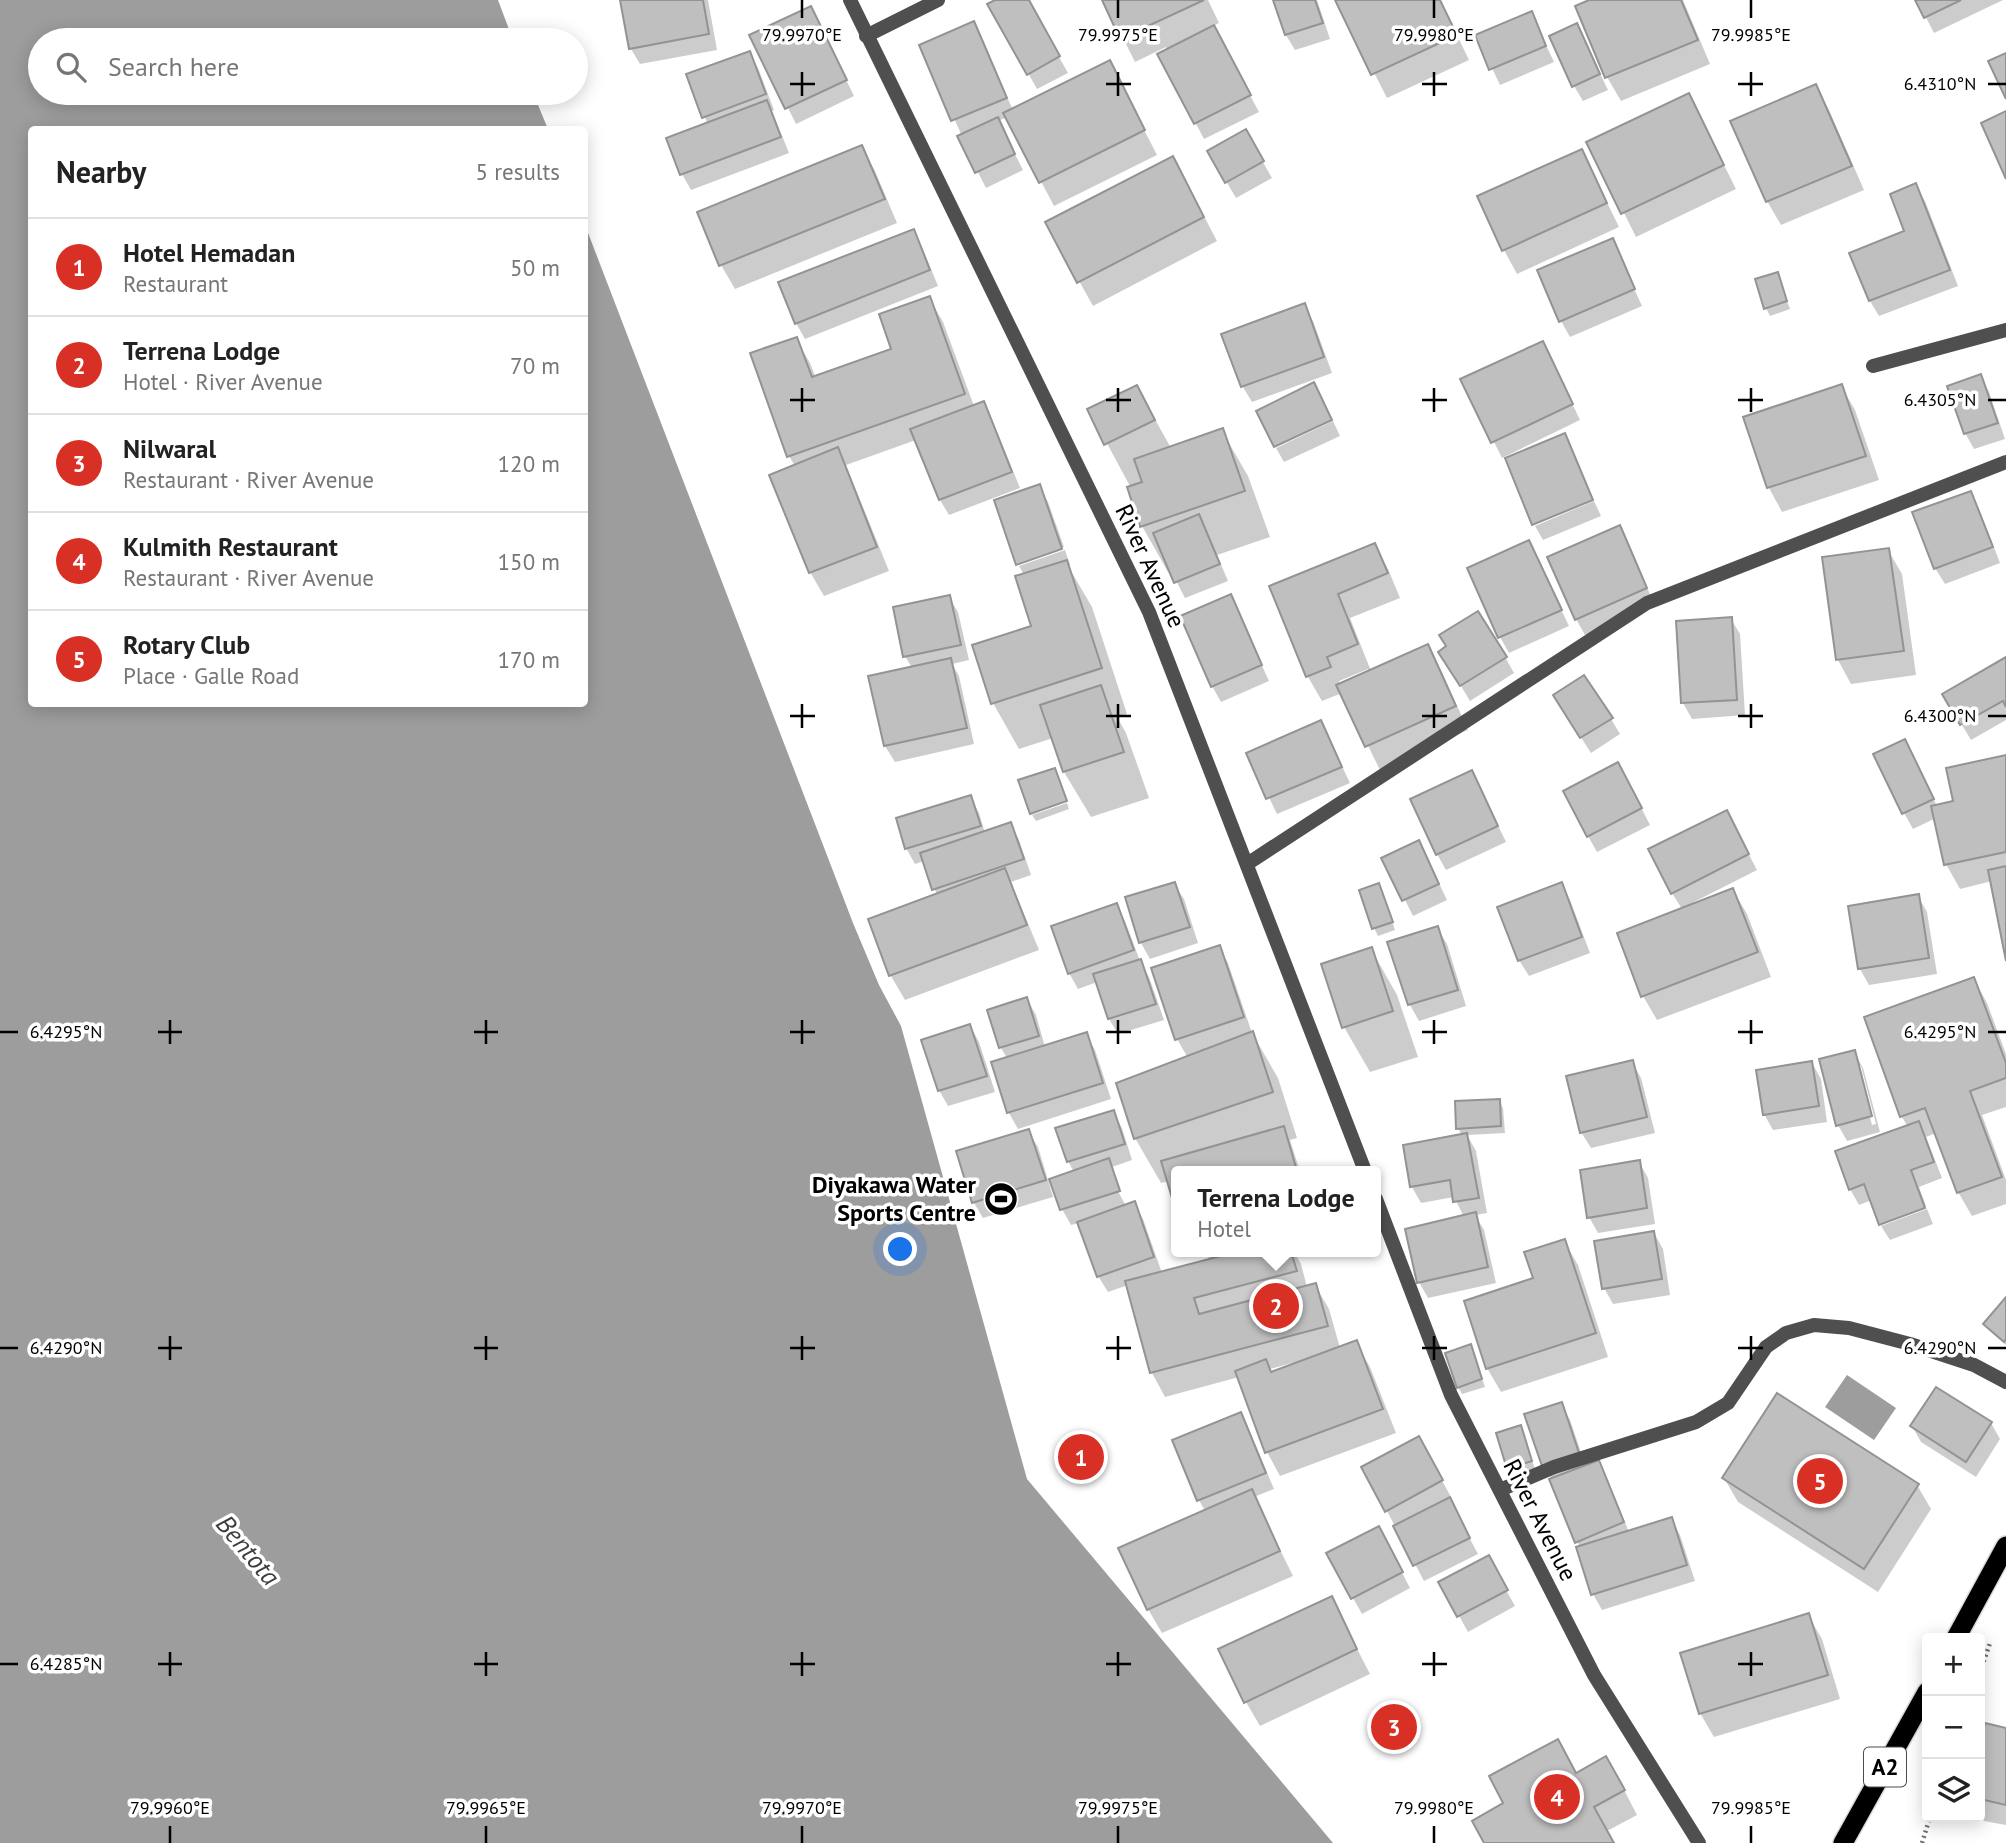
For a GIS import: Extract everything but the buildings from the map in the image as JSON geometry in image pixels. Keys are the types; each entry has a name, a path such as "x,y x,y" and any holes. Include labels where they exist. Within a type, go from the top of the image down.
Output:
{"highway":[{"path":"1959,1633 2006,1546"},
{"name":"A2","path":"1843,1843 1925,1696"}],"street":[{"name":"River Avenue","path":"850,0 1149,612 1363,1166"},
{"path":"866,36 938,0"},
{"path":"1873,366 2006,330"},
{"path":"1247,864 1647,603 2006,462"},
{"name":"River Avenue","path":"1381,1212 1451,1395 1594,1675 1699,1843"},
{"path":"1500,1490 1554,1467 1696,1422 1728,1403 1766,1347 1786,1334 1814,1325 1849,1328 1910,1343 1974,1365 2006,1382"}],"path":[{"path":"1922,1843 1928,1822"}],"water":[{"name":"Bentota","path":"0,0 498,0 508,28 28,28 28,105 538,105 547,126 28,126 28,707 588,707 588,233 853,923 879,985 901,1026 1027,1479 1333,1843 0,1843"},
{"path":"1847,1375 1896,1408 1874,1440 1825,1407"}],"place":[{"name":"Diyakawa Water Sports Centre","path":"1001,1199"},
{"name":"Terrena Lodge","path":"1276,1306"},
{"name":"Hotel Hemadan","path":"1081,1457"},
{"name":"Rotary Club","path":"1820,1481"},
{"name":"Nilwaral","path":"1394,1727"},
{"name":"Kulmith Restaurant","path":"1557,1797"}]}
